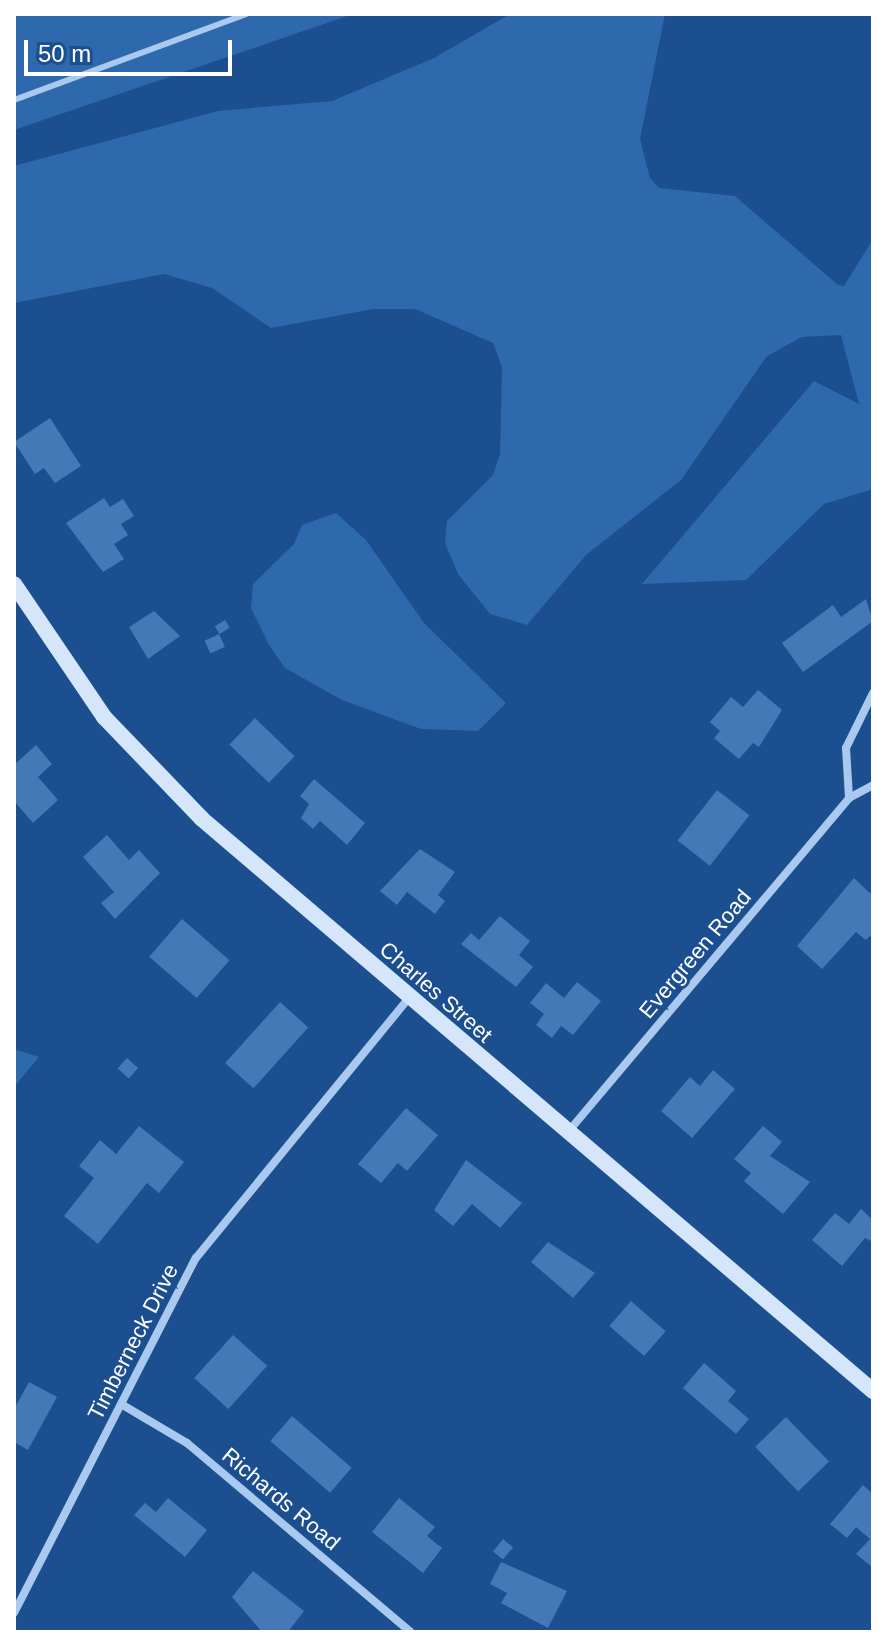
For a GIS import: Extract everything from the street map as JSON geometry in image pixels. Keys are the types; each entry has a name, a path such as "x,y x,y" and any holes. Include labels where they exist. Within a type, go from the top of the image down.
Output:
{"street":[{"name":"Charles Street","path":"14,584 61,661 150,768 409,998 873,1391"},
{"path":"849,798 846,748 873,693"},
{"name":"Evergreen Road","path":"568,1133 849,798 873,785"},
{"name":"Timberneck Drive","path":"14,1613 196,1258 409,998"},
{"name":"Richards Road","path":"121,1404 187,1443 411,1632"}],"lane":[{"path":"14,100 246,14"}],"shaded area":[{"path":"14,14 353,14 14,130"},
{"path":"510,14 665,14 640,139 650,178 659,188 735,196 838,285 844,286 873,239 873,489 824,504 746,580 642,584 814,381 859,404 841,335 802,337 767,356 681,480 586,555 527,625 490,614 458,574 445,543 447,521 493,475 500,454 502,367 493,343 415,309 373,309 271,328 212,288 164,274 14,303 14,166 218,111 332,101 434,58"},
{"path":"336,513 366,540 424,623 506,703 478,731 421,729 342,700 285,668 269,645 251,608 253,584 294,544 302,525"},
{"path":"14,1049 39,1057 14,1087"}],"building":[{"path":"50,418 81,466 55,483 44,468 35,474 14,442"},
{"path":"104,498 110,507 123,499 134,516 121,524 128,535 114,544 124,559 103,572 66,523"},
{"path":"866,599 873,621 803,672 782,643 833,605 841,617"},
{"path":"154,611 180,636 148,659 129,627"},
{"path":"225,620 230,628 220,634 215,626"},
{"path":"219,634 225,647 210,653 204,641"},
{"path":"758,690 782,710 759,747 753,743 739,759 714,738 720,731 710,722 731,697 743,707"},
{"path":"255,718 295,756 269,783 229,745"},
{"path":"36,745 52,764 38,777 58,800 33,823 14,801 14,765"},
{"path":"314,779 365,823 347,845 320,821 313,829 301,818 309,804 300,796"},
{"path":"717,790 749,815 710,866 678,840"},
{"path":"107,835 129,860 139,850 160,873 115,919 101,903 114,892 83,857"},
{"path":"420,849 455,872 438,895 445,901 435,914 407,892 397,905 380,891"},
{"path":"854,878 873,896 873,933 866,940 856,932 822,969 797,946"},
{"path":"500,916 530,941 519,955 533,967 516,987 461,944 471,933 479,940"},
{"path":"182,919 230,960 197,998 149,957"},
{"path":"577,982 601,1001 573,1035 561,1026 552,1038 536,1025 544,1014 530,1003 546,983 564,998"},
{"path":"280,1002 308,1027 253,1088 225,1063"},
{"path":"127,1058 138,1068 129,1078 118,1068"},
{"path":"713,1070 735,1089 692,1138 661,1111 690,1077 700,1086"},
{"path":"406,1108 438,1135 407,1171 398,1163 381,1183 358,1164"},
{"path":"139,1126 184,1162 159,1193 147,1183 98,1244 64,1216 94,1178 79,1166 100,1140 116,1154"},
{"path":"763,1126 782,1142 770,1156 810,1182 783,1214 744,1181 751,1173 734,1159"},
{"path":"466,1160 522,1203 500,1228 472,1204 453,1226 434,1210"},
{"path":"861,1209 873,1220 873,1242 865,1238 842,1266 812,1240 835,1213 849,1224"},
{"path":"548,1242 595,1273 573,1298 531,1262"},
{"path":"631,1301 666,1331 644,1356 609,1326"},
{"path":"233,1335 267,1366 228,1409 194,1378"},
{"path":"704,1363 736,1391 728,1401 749,1419 736,1434 683,1388"},
{"path":"29,1382 57,1397 28,1450 14,1442 14,1409"},
{"path":"292,1416 352,1468 330,1493 270,1441"},
{"path":"786,1417 829,1462 798,1491 755,1447"},
{"path":"863,1485 873,1494 873,1568 856,1554 870,1539 856,1527 847,1538 830,1524"},
{"path":"168,1498 207,1530 185,1557 134,1515 145,1503 156,1512"},
{"path":"399,1498 435,1527 427,1536 442,1548 423,1573 372,1532"},
{"path":"503,1539 513,1547 503,1560 493,1551"},
{"path":"501,1562 567,1591 548,1628 501,1603 507,1593 490,1584"},
{"path":"253,1571 304,1611 288,1632 262,1632 232,1597"}]}
